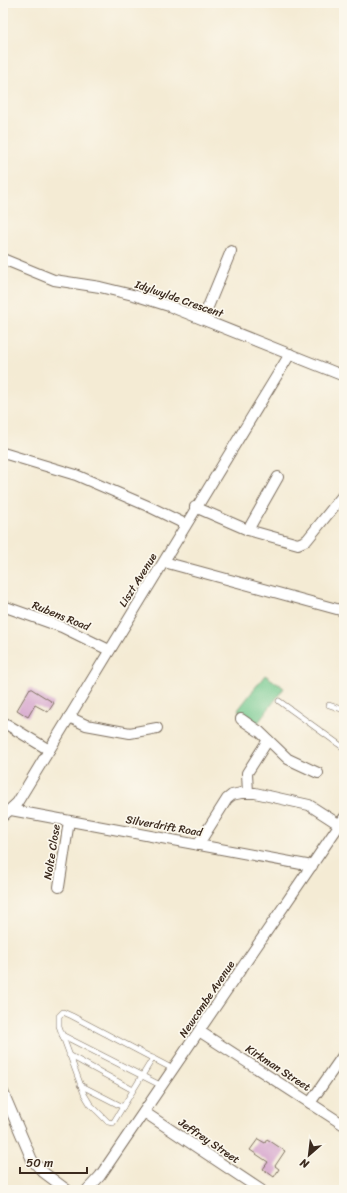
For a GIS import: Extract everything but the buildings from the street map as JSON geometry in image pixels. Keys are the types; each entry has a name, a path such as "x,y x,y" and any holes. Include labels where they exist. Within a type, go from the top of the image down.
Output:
{"street":[{"path":"203,319 232,251"},
{"name":"Idylwylde Crescent","path":"3,259 54,280 100,287 137,296 203,319 344,376"},
{"name":"Liszt Avenue","path":"7,813 49,750 108,650 164,562 195,507 290,354"},
{"path":"3,453 76,475 185,524"},
{"path":"248,530 278,477"},
{"path":"195,507 248,530 294,544 302,543 307,540 344,494"},
{"path":"164,562 344,610"},
{"name":"Rubens Road","path":"3,606 62,627 108,650"},
{"path":"69,717 86,725 130,733 157,728"},
{"path":"241,719 268,740 288,759 318,773"},
{"path":"3,722 49,750"},
{"path":"248,793 247,774 268,740"},
{"path":"198,845 232,795 248,793 309,805 342,822"},
{"name":"Silverdrift Road","path":"7,813 69,821 312,866"},
{"name":"Nolte Close","path":"59,887 69,821"},
{"name":"Newcombe Avenue","path":"87,1190 100,1176 342,822"},
{"name":"Kirkman Street","path":"199,1032 344,1125"},
{"path":"310,1103 344,1054"},
{"path":"3,1092 32,1160 43,1172 67,1190"},
{"name":"Jeffrey Street","path":"144,1112 261,1190"}],"lane":[{"path":"279,701 344,748"},
{"path":"329,705 344,710"},
{"path":"153,1058 113,1122 108,1122 90,1104 80,1085 57,1021 59,1016 63,1012 153,1058 173,1069"},
{"path":"62,1035 162,1086"},
{"path":"69,1055 134,1090"},
{"path":"80,1085 123,1107"}],"green space":[{"path":"265,675 284,688 257,724 238,710"}]}
